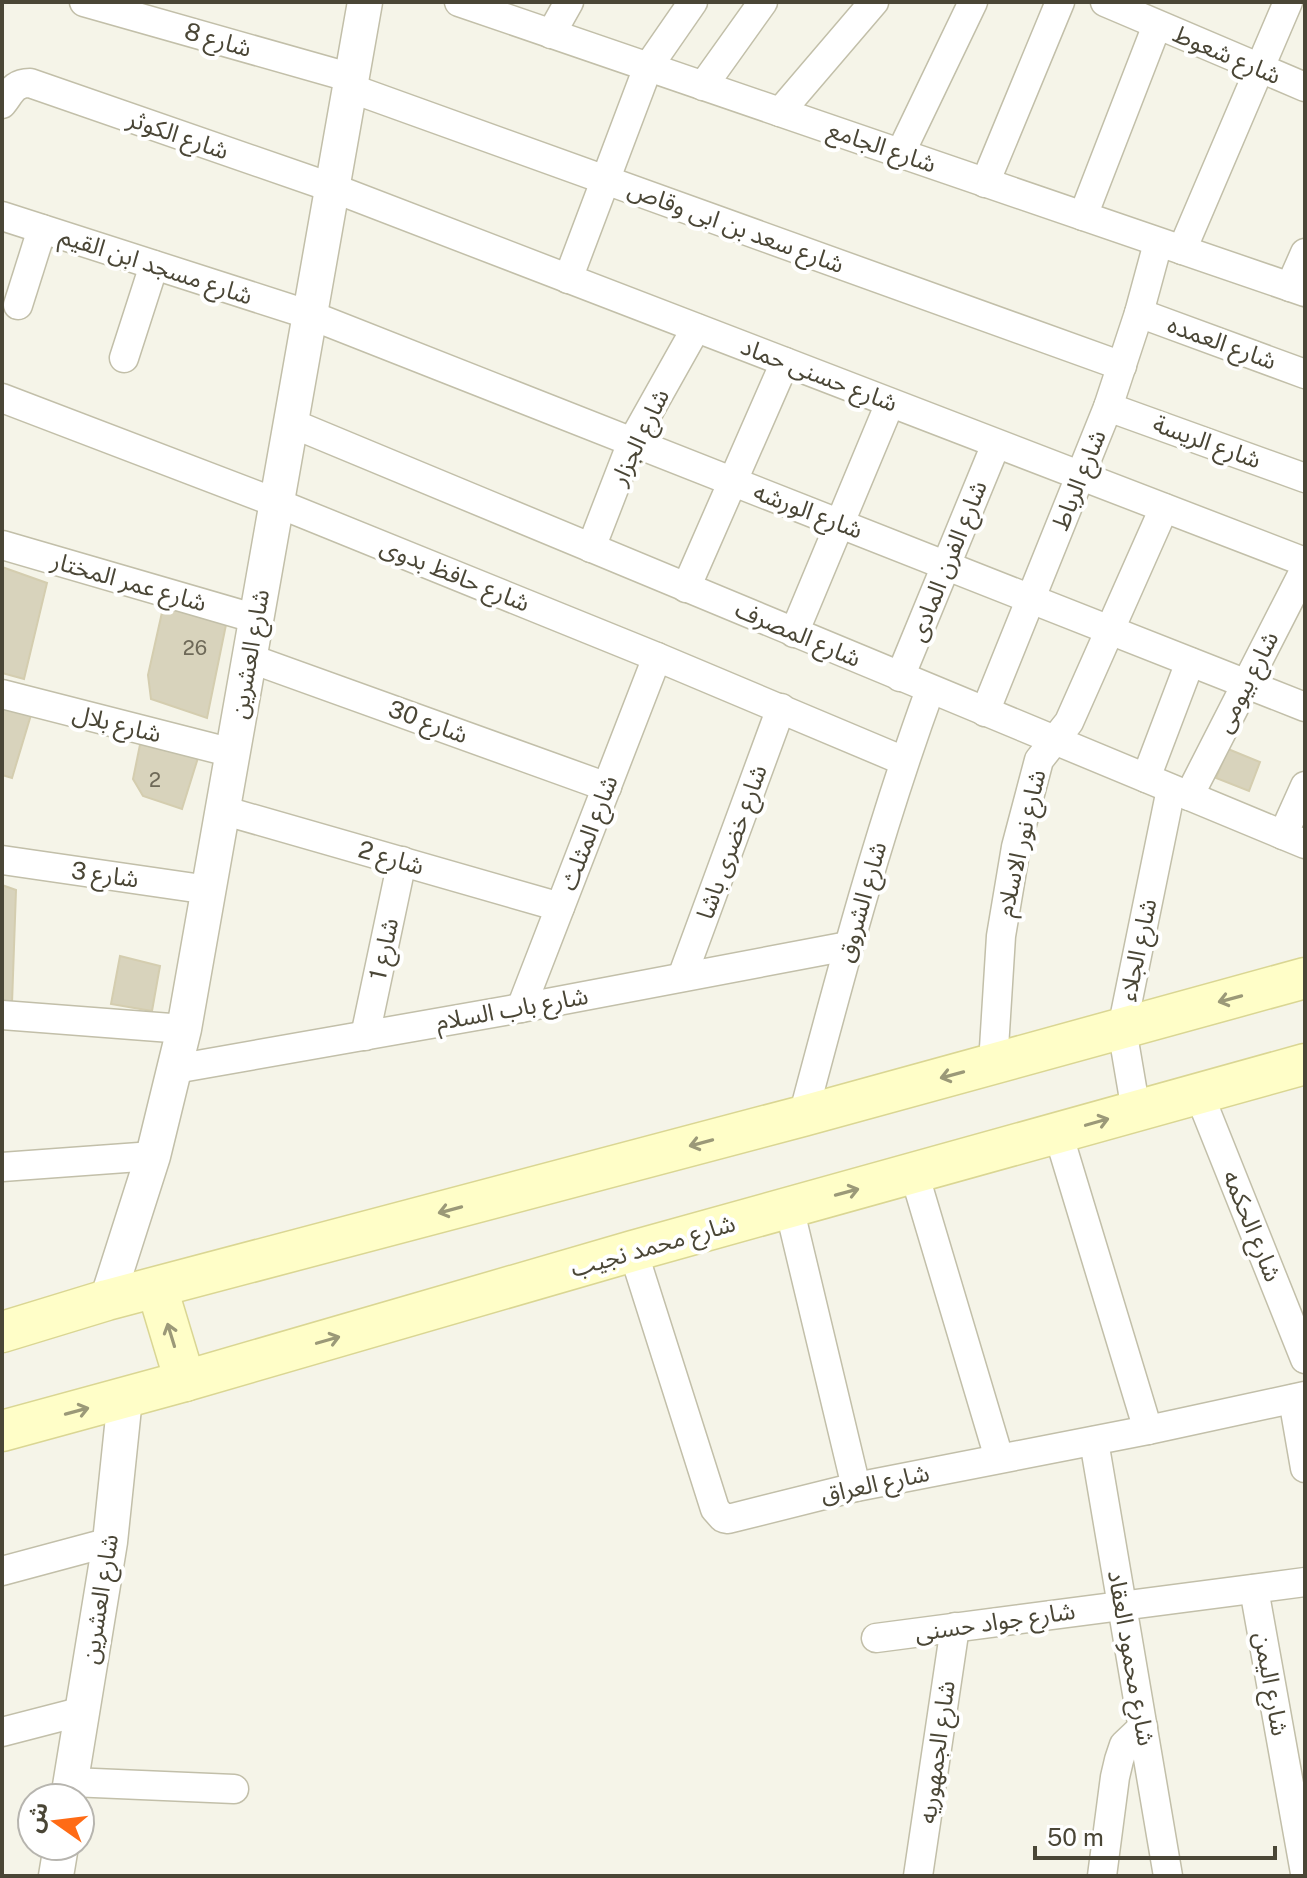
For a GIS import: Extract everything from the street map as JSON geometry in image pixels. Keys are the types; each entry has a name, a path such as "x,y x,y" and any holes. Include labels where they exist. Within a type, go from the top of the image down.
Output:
{"main road":[{"path":"2,1332 107,1300 803,1116 1305,978"},
{"name":"شارع محمد نجيب","path":"2,1431 1305,1064"},
{"path":"157,1288 185,1381"}],"street":[{"name":"شارع 8","path":"84,2 351,83"},
{"name":"شارع العشرين","path":"107,1300 153,1156 184,1029 365,2"},
{"name":"شارع الجامع","path":"459,2 1297,290"},
{"path":"551,34 569,2"},
{"path":"568,279 648,67 693,2"},
{"path":"703,86 763,2"},
{"path":"780,112 874,2"},
{"path":"900,154 973,2"},
{"path":"985,183 1060,2"},
{"name":"شارع الرباط","path":"985,712 1108,407 1139,313 1260,68 1288,2"},
{"name":"شارع شعوط","path":"1120,5 1157,25 1305,87"},
{"path":"1083,216 1157,25"},
{"name":"شارع الكوثر","path":"2,104 13,88 30,83 333,188"},
{"name":"شارع سعد بن ابى وقاص","path":"351,83 606,180 1122,366"},
{"name":"شارع حسنى حماد","path":"333,188 1305,562"},
{"name":"شارع مسجد ابن القيم","path":"2,216 310,315"},
{"path":"18,305 42,229"},
{"path":"1297,290 1305,253"},
{"path":"124,358 154,265"},
{"name":"شارع العمده","path":"1139,313 1305,374"},
{"name":"شارع الورشه","path":"310,315 1305,707"},
{"name":"شارع الجزار","path":"591,548 632,442 696,328"},
{"path":"686,588 785,362"},
{"name":"شارع حافظ بدوى","path":"2,398 277,503 904,761"},
{"path":"794,633 890,403"},
{"name":"شارع الريسة","path":"1108,407 1305,478"},
{"name":"شارع المصرف","path":"291,423 1294,839"},
{"name":"شارع الفرن المادى","path":"900,677 996,444"},
{"name":"شارع نور الاسلام","path":"993,1064 1001,936 1016,847 1039,760 1069,722 1164,508"},
{"name":"شارع عمر المختار","path":"2,545 257,619"},
{"name":"شارع بيومى","path":"1169,787 1246,684 1305,569"},
{"name":"شارع المثلث","path":"521,1008 657,657"},
{"name":"شارع 30","path":"249,658 607,787"},
{"path":"1169,787 1190,662"},
{"name":"شارع الشروق","path":"803,1116 848,946 904,761 930,690"},
{"name":"شارع بلال","path":"2,694 233,753"},
{"name":"شارع خضرى باشا","path":"682,977 781,708"},
{"path":"1294,839 1305,786"},
{"name":"شارع الجلاء","path":"1136,1111 1122,1029 1169,787"},
{"name":"شارع 2","path":"222,810 560,907"},
{"name":"شارع 3","path":"2,860 209,890"},
{"name":"شارع 1","path":"365,1036 402,861"},
{"name":"شارع باب السلام","path":"175,1069 848,946"},
{"path":"2,1015 184,1029"},
{"name":"شارع الحكمه","path":"1199,1094 1305,1359"},
{"path":"1058,1133 1148,1430"},
{"path":"2,1167 153,1156"},
{"path":"914,1173 999,1458"},
{"path":"789,1207 856,1487"},
{"name":"شارع العراق","path":"633,1251 715,1509 728,1519 856,1487 1299,1398"},
{"name":"شارع العشرين","path":"71,1782 110,1542 125,1398"},
{"path":"1299,1398 1305,1468"},
{"name":"شارع محمود العقاد","path":"1094,1441 1168,1876"},
{"path":"2,1571 110,1542"},
{"name":"شارع جواد حسنى","path":"876,1638 1305,1582"},
{"name":"شارع اليمن","path":"1254,1589 1305,1873"},
{"name":"شارع الجمهوريه","path":"918,1876 955,1627"},
{"path":"2,1732 83,1711"},
{"path":"1102,1876 1119,1760 1124,1745 1143,1727"},
{"path":"96,1790 234,1789"}],"building":[{"path":"2,567 47,583 24,679 2,673"},
{"path":"165,599 229,610 207,718 151,699 148,675"},
{"path":"2,705 31,715 12,778 2,775"},
{"path":"143,730 202,745 182,809 143,796 133,779"},
{"path":"1228,749 1260,762 1249,791 1216,778"},
{"path":"2,885 16,890 12,1004 2,1002"},
{"path":"120,956 160,966 152,1011 111,1004"}]}
